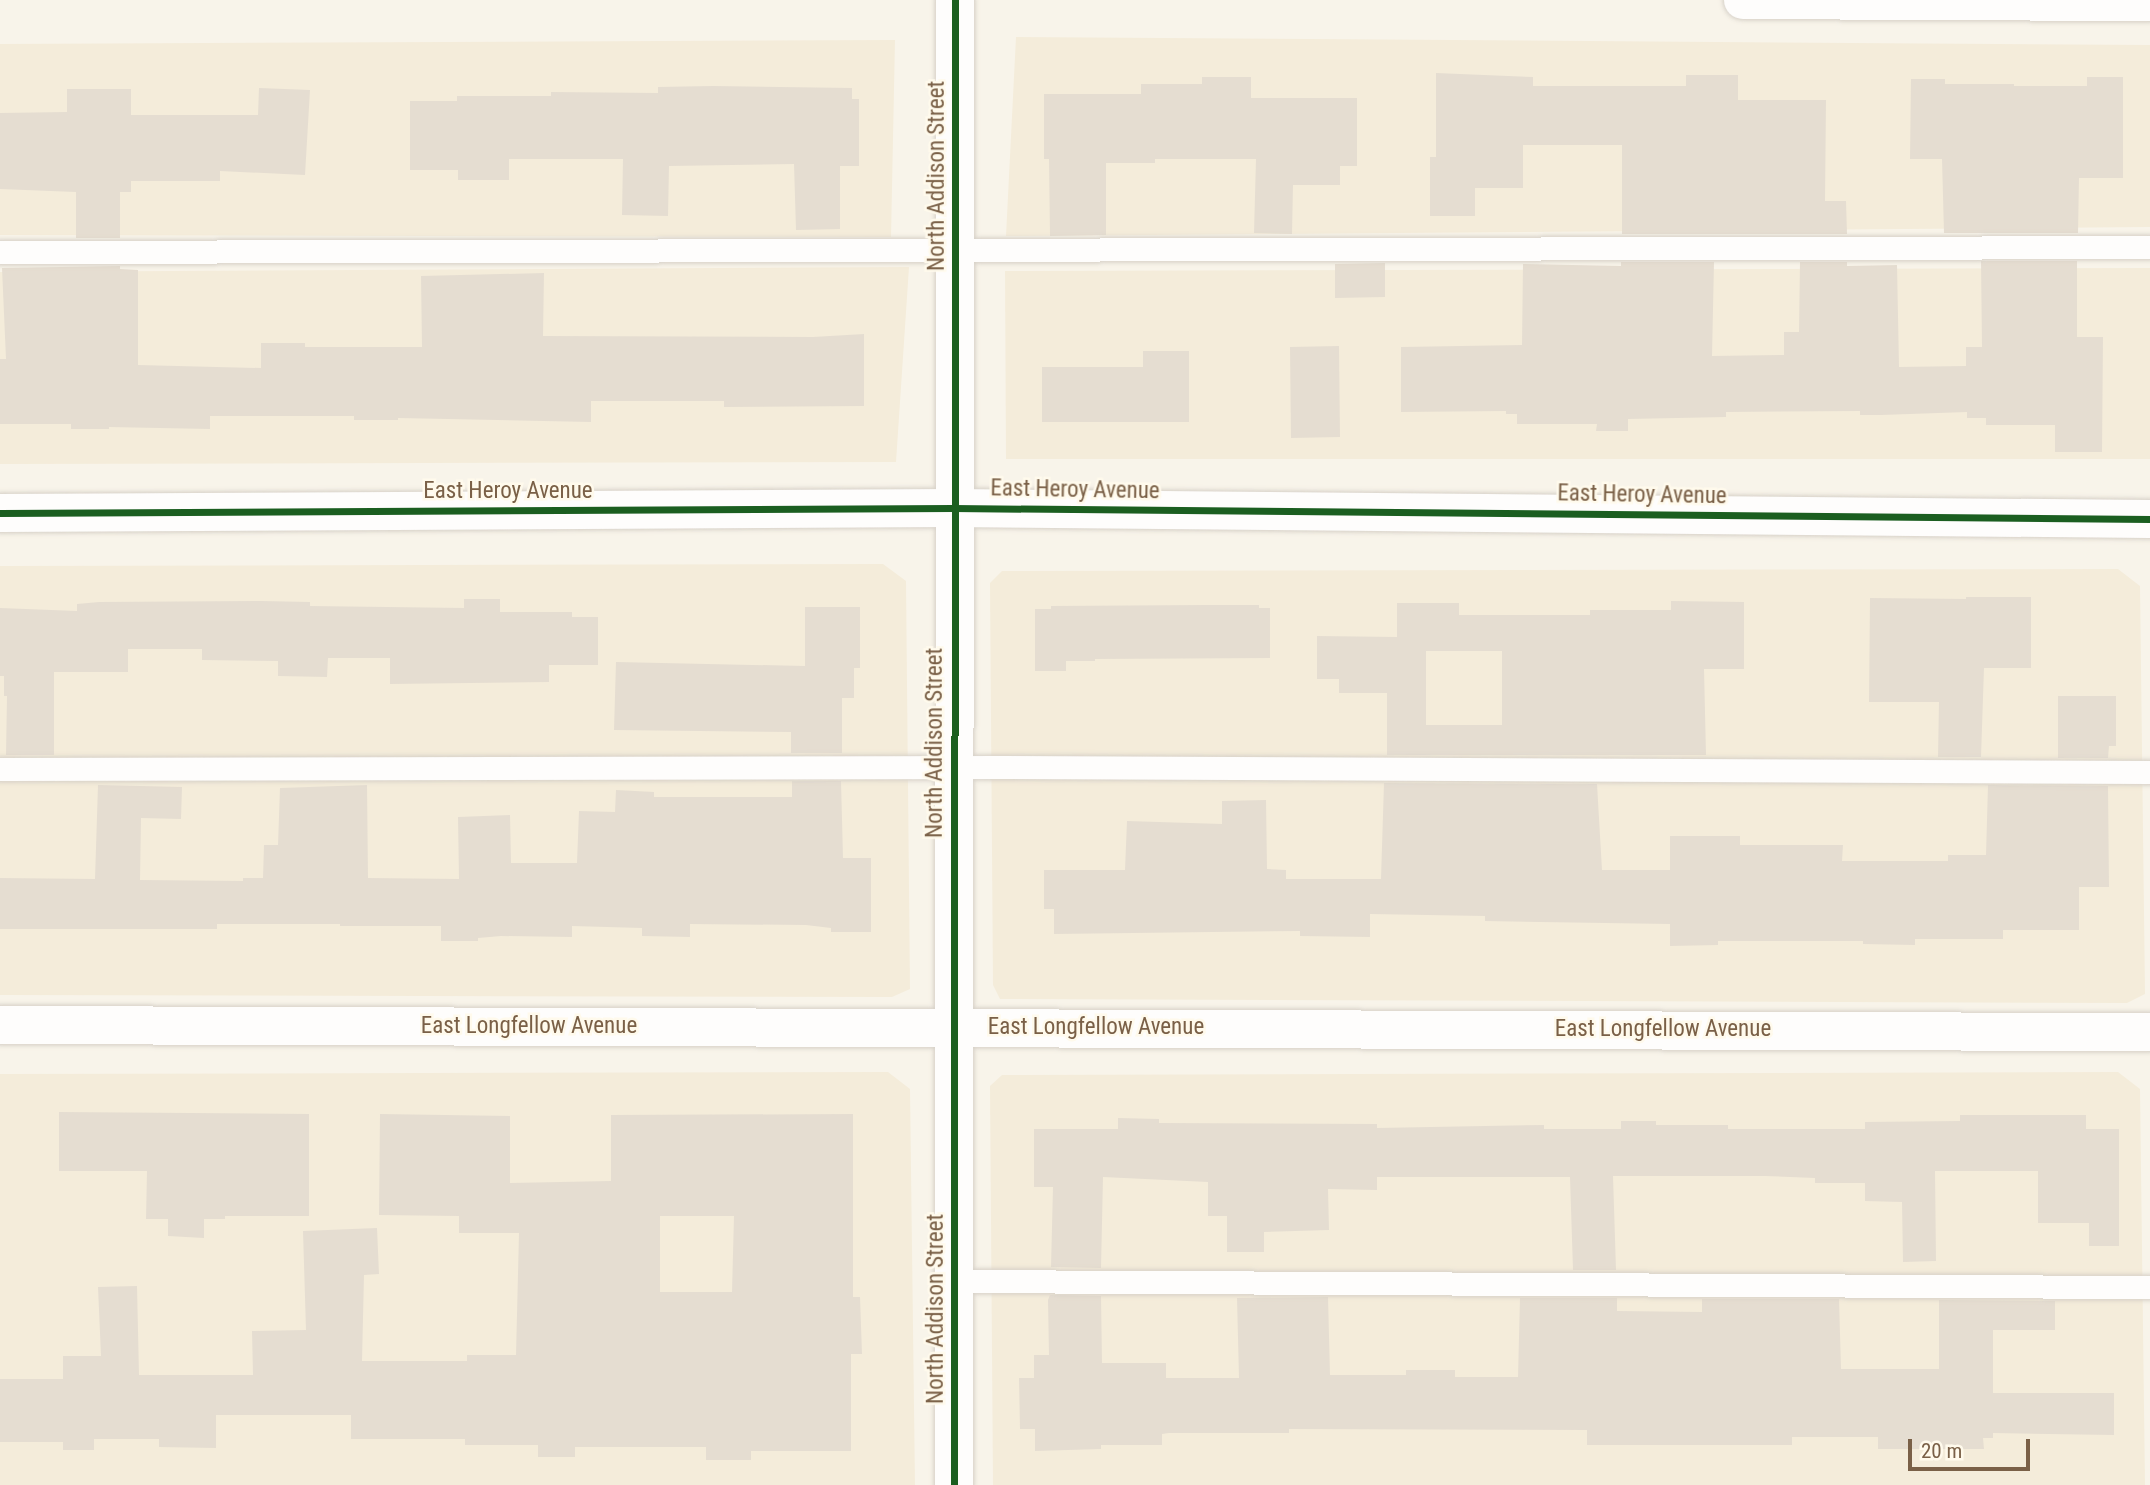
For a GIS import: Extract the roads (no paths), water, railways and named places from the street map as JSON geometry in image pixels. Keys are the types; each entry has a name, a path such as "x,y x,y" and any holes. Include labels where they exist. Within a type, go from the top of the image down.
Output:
{"street":[{"name":"North Addison Street","path":"954,1485 955,0"},
{"path":"1742,0 2150,2"},
{"name":"East Heroy Avenue","path":"0,513 953,508 2150,519"},
{"name":"East Longfellow Avenue","path":"0,1026 2150,1032"}],"lane":[{"path":"0,252 2150,247"},
{"path":"0,769 955,767 2150,772"},
{"path":"955,1281 2150,1287"}]}
